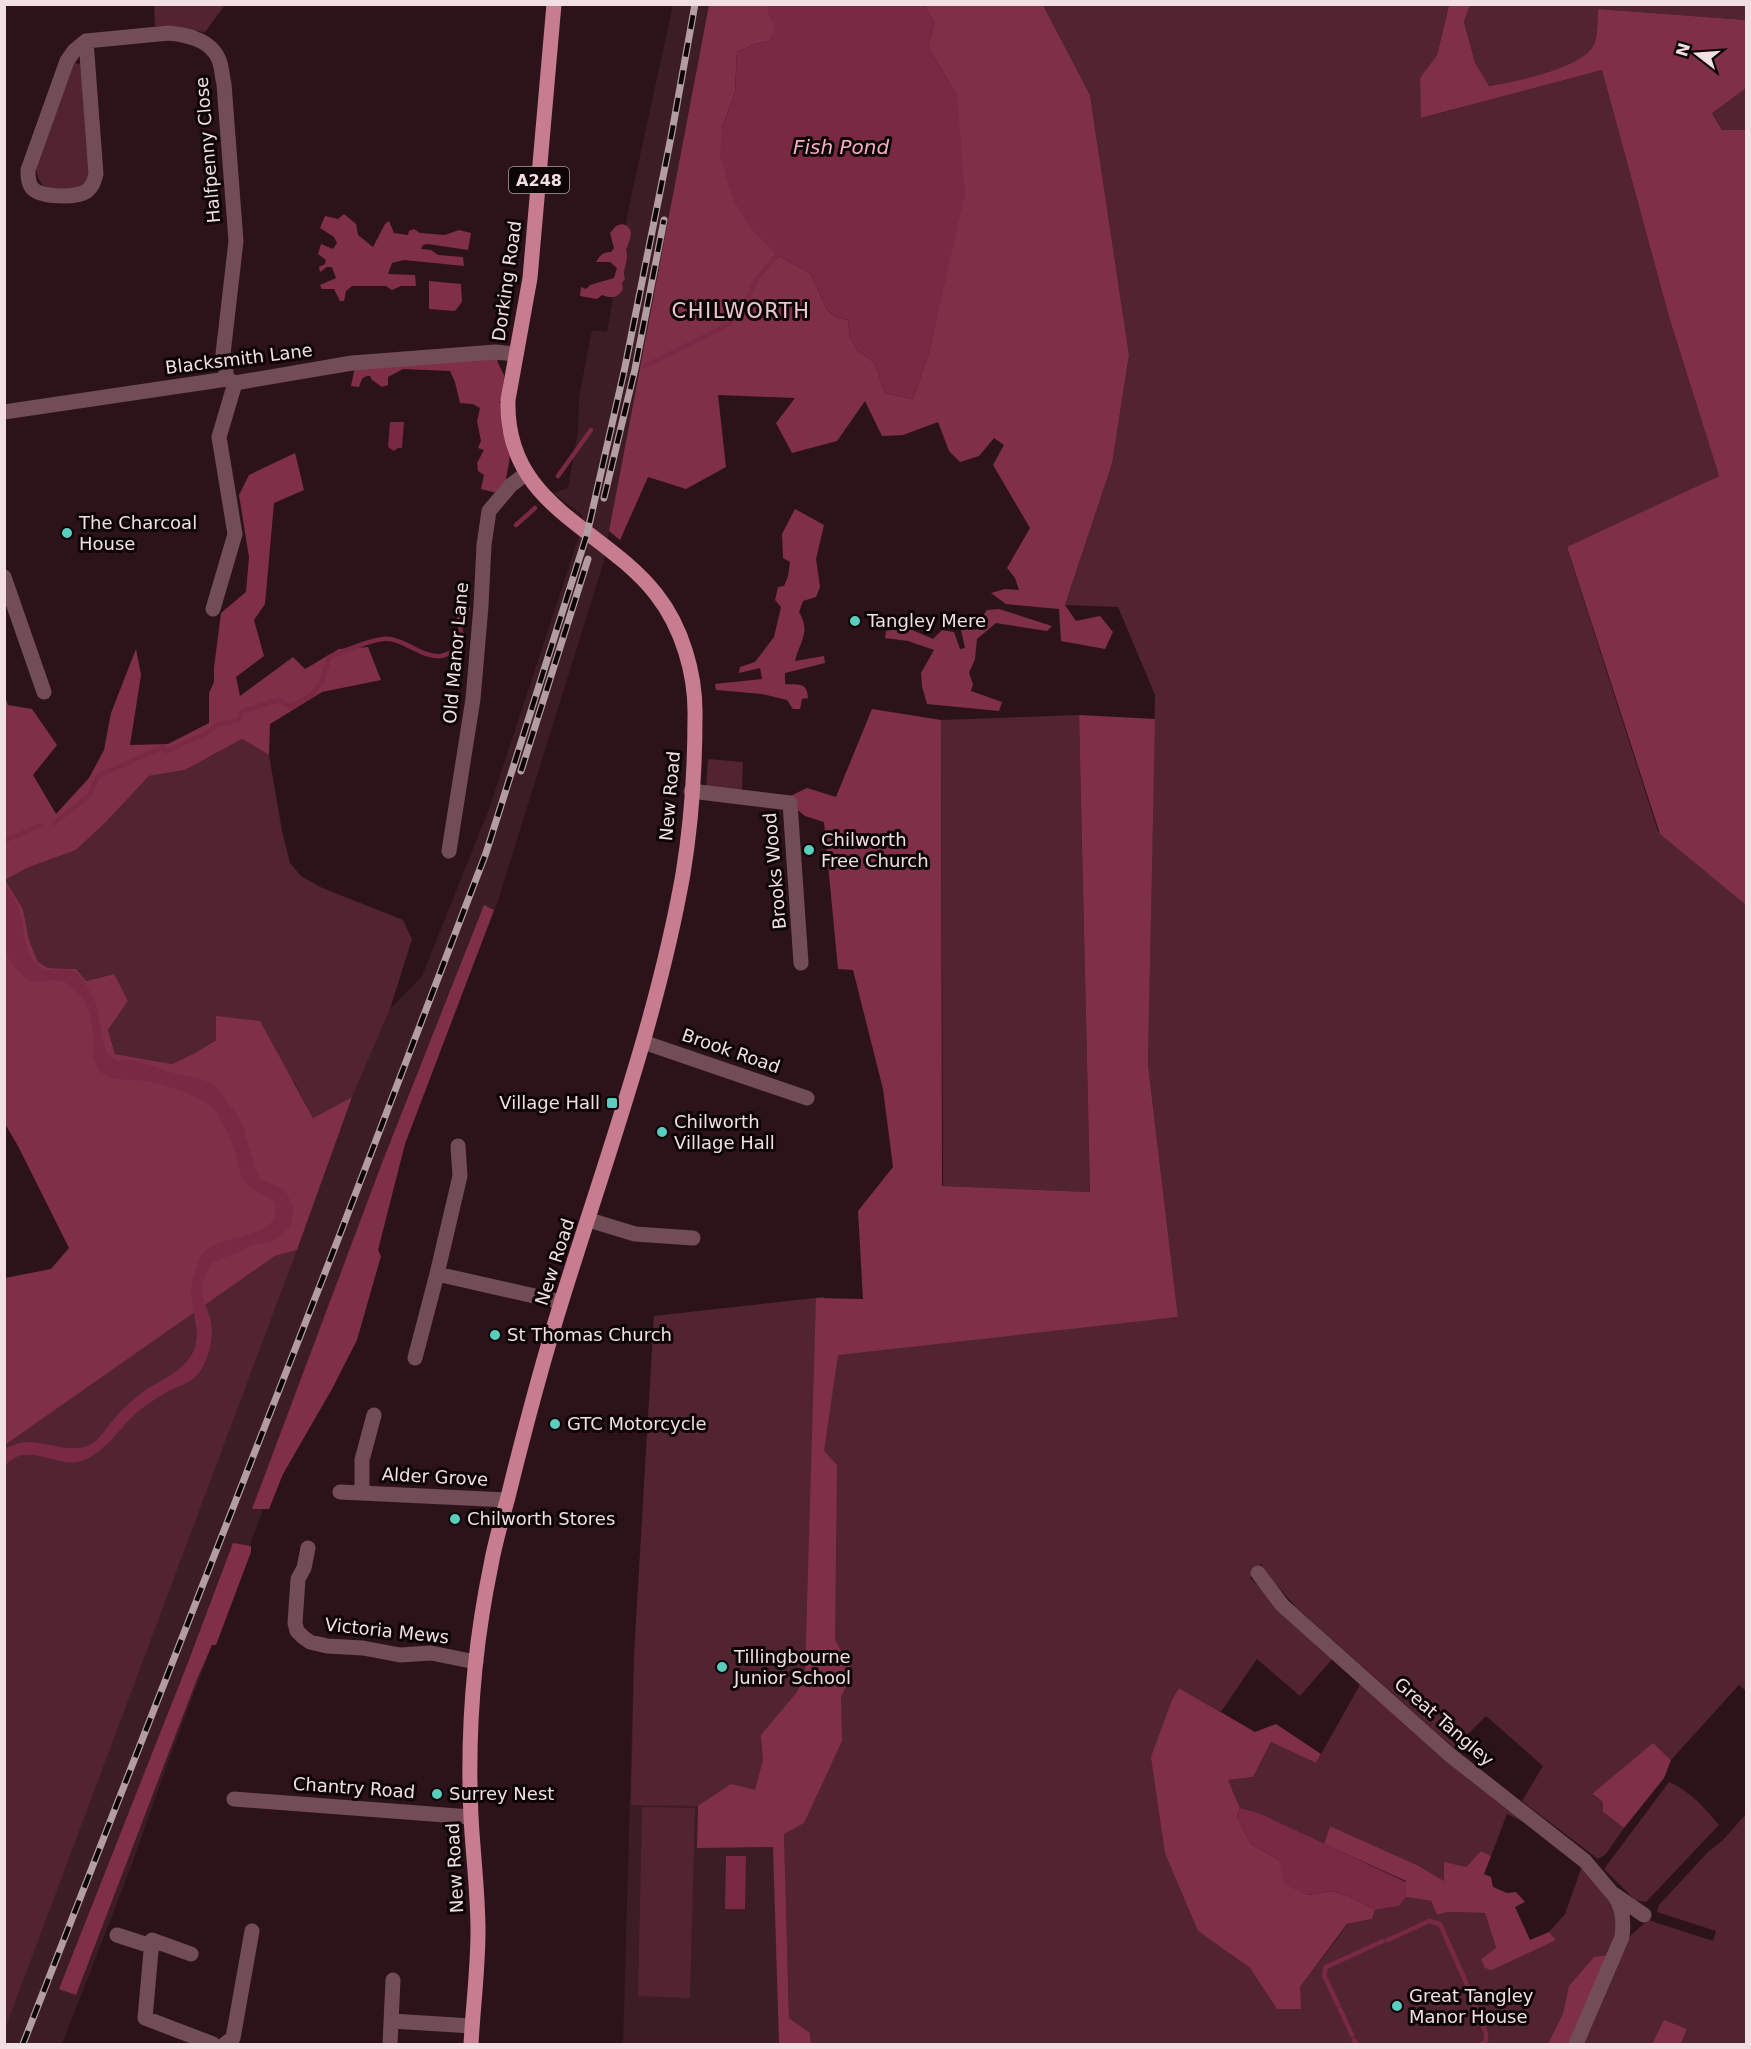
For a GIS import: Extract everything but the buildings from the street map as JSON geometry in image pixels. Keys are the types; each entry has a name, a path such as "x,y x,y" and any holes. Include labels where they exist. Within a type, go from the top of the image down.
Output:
{"main road":[{"name":"Dorking Road","path":"554,4 530,278 510,386 508,414 515,445 527,474 550,503 587,534"},
{"name":"New Road","path":"471,2044 478,1933 470,1755 473,1696 491,1564 527,1419 561,1302 589,1220 643,1042 665,959 683,871 691,791 694,690 682,640 673,620 655,594 630,567 587,534"}],"street":[{"name":"Halfpenny Close","path":"86,41 169,33 196,39 209,46 219,59 224,84 236,241 223,354 231,381"},
{"path":"86,41 96,174 93,185 86,192 79,194 39,193 31,187 28,170 67,61 74,51 86,41"},
{"name":"Blacksmith Lane","path":"4,412 352,363 495,352 516,354"},
{"path":"213,609 236,534 219,437 231,381"},
{"name":"Old Manor Lane","path":"449,851 473,699 484,545 489,511 511,485 527,474"},
{"path":"4,577 44,692"},
{"name":"Brooks Wood","path":"691,791 790,803 801,963"},
{"name":"Brook Road","path":"643,1042 807,1098"},
{"path":"415,1358 438,1274 460,1176 458,1146"},
{"path":"589,1220 635,1234 693,1238"},
{"path":"438,1274 561,1302"},
{"name":"Alder Grove","path":"362,1493 362,1460 374,1415"},
{"name":"Alder Grove","path":"340,1492 507,1500"},
{"name":"Victoria Mews","path":"308,1548 304,1568 298,1579 295,1623 291,1635 327,1647 363,1648 400,1654 431,1653 477,1662"},
{"name":"Great Tangley","path":"1258,1573 1282,1605 1450,1755 1585,1861 1618,1901 1624,1925 1622,1937 1576,2044"},
{"name":"Chantry Road","path":"234,1798 471,1817"},
{"name":"Great Tangley","path":"1612,1893 1644,1916"},
{"path":"225,2044 233,2038 252,1931"},
{"path":"117,1935 151,1946"},
{"path":"191,1953 152,1940 145,2018 213,2044"},
{"path":"390,2044 393,1980"},
{"path":"391,2021 472,2026"}],"shaded area":[{"path":"154,5 225,5 205,32 155,26"},
{"path":"673,5 709,5 603,564 497,904 435,1065 411,1117 170,1757 128,1875 62,2044 5,2044 4,2029 297,1250 352,1096 390,1009 422,976 489,809 581,530 582,515 553,493 568,488 578,431 579,397 592,330 607,332 629,206"},
{"path":"709,5 768,5 768,12 776,28 770,41 755,44 737,52 735,92 722,128 777,255 811,274 827,310 837,318 848,320 850,337 857,350 875,363 885,393 913,399 929,352 941,296 957,95 928,48 934,22 924,5 1043,5 1090,95 1129,355 1112,464 1065,605 1076,621 1100,616 1113,632 1105,649 1061,641 1059,609 1006,604 991,593 1005,589 1019,590 1015,578 1007,568 1030,528 993,465 1004,445 994,438 979,456 960,462 949,451 938,422 903,435 882,436 865,401 837,441 792,453 776,423 795,398 718,395 726,467 686,489 648,477 620,540 609,531"},
{"path":"1043,5 1449,5 1437,55 1420,78 1422,118 1602,70 1669,317 1719,476 1567,548 1658,831 1746,904 1746,1691 1739,1685 1671,1760 1653,1744 1592,1795 1603,1802 1603,1812 1624,1828 1605,1855 1598,1859 1522,1801 1543,1766 1486,1716 1454,1748 1296,1607 1265,1572 1261,1564 1250,1578 1334,1657 1300,1696 1257,1659 1221,1712 1179,1688 1198,1931 1250,1968 1278,2009 1300,1987 1348,1924 1372,1919 1375,1910 1399,1906 1406,1897 1431,1901 1437,1915 1448,1912 1485,1913 1496,1948 1556,1940 1549,1932 1565,1914 1582,1866 1616,1908 1619,1930 1570,2044 811,2044 810,2033 789,2018 784,1834 804,1822 760,1795 698,1806 631,1805 634,1656 654,1316 824,1297 828,1350 1178,1317 1148,1065 1155,695 1118,607 1065,605 1112,464 1129,355 1090,95"},
{"path":"1449,5 1470,5 1464,22 1475,63 1489,86 1548,72 1578,59 1589,51 1595,42 1598,9 1746,20 1746,88 1712,113 1722,130 1746,130 1746,905 1660,834 1567,547 1719,476 1669,317 1602,70 1421,118 1420,78 1437,55"},
{"path":"1470,5 1746,5 1746,20 1598,9 1595,42 1589,51 1578,59 1548,72 1489,86 1475,64 1464,22"},
{"path":"74,63 81,64 91,176 82,187 51,189 41,183 36,167"},
{"path":"1746,88 1746,130 1722,130 1712,112"},
{"path":"344,214 356,224 358,235 373,247 385,224 389,221 394,233 408,235 409,231 414,229 420,233 445,235 459,230 471,233 468,250 428,244 423,245 421,249 431,250 438,255 463,257 464,266 404,260 392,263 388,274 415,275 416,286 401,286 392,290 386,286 352,286 346,291 344,301 340,301 334,289 322,289 320,285 336,278 332,267 327,267 320,272 319,267 325,264 326,260 318,254 321,244 333,249 337,243 334,237 320,228 325,216 338,219"},
{"path":"622,224 629,228 631,234 626,250 623,289 614,297 602,295 597,299 580,296 581,287 586,289 590,285 614,278 617,268 610,262 596,262 602,254 611,252 614,248 610,233 616,226"},
{"path":"429,281 461,284 462,302 455,311 429,309"},
{"path":"497,356 504,375 503,399 499,402 504,407 502,431 509,435 510,446 506,478 511,484 505,495 481,489 484,475 478,471 477,463 484,450 478,448 481,441 477,421 480,408 473,404 460,403 450,371 403,369 388,377 388,385 382,387 370,376 364,377 359,387 351,386 355,367"},
{"path":"295,453 304,490 274,503 265,604 254,620 264,656 236,677 240,696 293,657 305,669 339,649 368,647 381,680 322,692 270,724 269,755 242,739 185,770 149,776 76,850 27,868 5,880 23,909 29,940 38,962 48,968 76,969 86,981 114,974 128,1001 108,1030 115,1054 172,1064 216,1040 216,1016 260,1021 313,1118 352,1097 297,1250 275,1256 5,1445 5,1278 51,1269 69,1248 5,1124 4,693 8,705 32,709 57,745 33,775 56,814 89,778 104,750 111,713 136,649 141,675 130,745 168,744 209,723 209,693 214,682 221,613 246,592 249,557 239,495 249,475"},
{"path":"795,509 824,525 816,559 820,587 816,597 803,601 799,612 804,631 795,661 824,656 825,663 785,673 785,684 802,685 806,689 808,698 802,699 800,709 793,709 787,700 762,694 716,690 715,684 762,679 760,668 739,673 740,667 755,662 774,637 781,607 775,600 778,587 784,586 788,576 790,562 783,558 782,534"},
{"path":"999,609 1052,626 1047,631 996,623 977,639 975,659 969,673 973,684 971,691 1002,702 999,711 927,704 921,673 934,650 908,641 885,638 886,631 899,629 902,618 908,618 912,630 933,639 942,630 954,632 960,649 965,648 961,630 965,627 976,630 987,610"},
{"path":"872,709 941,720 942,1186 1090,1192 1079,715 1155,719 1148,1065 1178,1317 838,1355 824,1451 837,1465 835,1640 853,1672 841,1697 842,1741 804,1823 784,1834 789,2018 810,2033 811,2044 779,2043 773,1847 697,1848 698,1806 731,1784 755,1790 763,1760 761,1735 797,1692 805,1675 816,1298 863,1299 858,1211 893,1167 883,1089 853,970 838,969 824,822 805,816 784,799 807,788 836,797"},
{"path":"1079,715 1090,1192 943,1186 941,720"},
{"path":"242,739 269,755 290,863 301,876 320,887 403,920 412,939 390,1009 352,1097 313,1118 294,1082 216,1040 172,1064 115,1054 108,1030 128,1001 113,974 86,981 75,969 48,968 38,962 29,940 23,909 5,880 27,868 76,850 149,776 185,770"},
{"path":"708,759 743,762 742,791 706,787"},
{"path":"484,905 494,910 405,1144 378,1250 381,1256 357,1340 332,1389 283,1474 269,1509 252,1509 382,1163"},
{"path":"297,1250 5,2029 5,1445 275,1256"},
{"name":"Tillingbourne Junior School","path":"824,1297 779,2043 795,2044 623,2044 634,1656 654,1316"},
{"path":"233,1543 251,1546 251,1552 216,1645 212,1645 197,1679 76,1995 59,1989 187,1665"},
{"path":"1362,1681 1542,1831 1507,1814 1491,1856 1481,1851 1466,1867 1445,1882 1417,1865 1330,1826 1324,1844 1259,1813 1240,1808 1228,1780 1253,1777 1271,1742 1316,1763"},
{"path":"1179,1688 1255,1732 1276,1724 1321,1754 1316,1763 1271,1742 1253,1777 1228,1780 1240,1808 1237,1817 1251,1844 1279,1860 1307,1895 1331,1891 1349,1896 1375,1910 1372,1919 1347,1924 1300,1987 1301,2009 1277,2009 1250,1968 1198,1931 1165,1853 1151,1757 1172,1700"},
{"path":"1653,1743 1671,1760 1664,1778 1624,1828 1603,1812 1603,1802 1592,1794"},
{"path":"1669,1782 1703,1806 1719,1825 1646,1902 1635,1900 1604,1869"},
{"path":"642,1807 695,1808 690,1998 638,1996"},
{"path":"1746,1814 1746,2044 1681,2044 1687,2029 1664,2021 1652,2044 1581,2044 1630,1936 1648,1920 1713,1941 1716,1931 1657,1912 1659,1905"},
{"path":"1330,1826 1417,1865 1444,1881 1444,1862 1466,1867 1481,1851 1491,1856 1484,1874 1491,1877 1493,1887 1507,1893 1516,1892 1525,1902 1515,1907 1530,1940 1549,1932 1556,1940 1492,1970 1485,1968 1481,1959 1496,1948 1485,1913 1448,1912 1437,1915 1431,1901 1406,1897 1406,1881 1324,1844"},
{"path":"1610,1955 1570,2044 1548,2044 1563,2014 1569,1986 1594,1957"},
{"path":"1664,2020 1687,2029 1681,2044 1652,2044"}],"water":[{"name":"Fish Pond","path":"768,5 924,5 934,22 928,48 957,95 965,194 929,352 913,399 885,393 875,363 857,350 850,337 848,320 837,318 827,310 811,274 777,255 751,229 733,199 720,156 722,128 735,92 737,52 755,44 770,41 775,28 768,12"},
{"path":"390,422 404,422 402,448 394,451 388,447"},
{"path":"5,883 18,907 26,944 36,964 46,970 65,969 75,972 86,986 95,1002 108,1054 116,1060 141,1062 217,1087 242,1123 260,1179 285,1190 293,1207 291,1224 283,1235 271,1242 253,1244 212,1262 202,1288 211,1324 211,1339 208,1355 198,1374 147,1405 133,1416 104,1447 87,1459 78,1462 21,1455 5,1466 5,1449 23,1442 68,1448 85,1447 99,1438 135,1398 181,1368 192,1355 195,1347 196,1331 191,1291 194,1275 202,1255 215,1245 264,1228 272,1222 276,1213 274,1201 251,1188 242,1178 232,1141 217,1112 206,1102 182,1091 149,1081 114,1079 100,1072 93,1057 94,1039 91,1018 84,1000 75,989 63,981 28,980 8,957 4,945"},
{"path":"1240,1808 1259,1813 1406,1882 1406,1897 1399,1906 1375,1910 1349,1896 1331,1891 1307,1895 1284,1884 1279,1860 1251,1844 1237,1817"},
{"path":"726,1856 746,1856 745,1909 725,1909"}],"waterway":[{"path":"645,366 729,324 744,307 756,280 777,255"},
{"path":"558,476 591,430"},
{"path":"516,525 535,508"},
{"path":"54,823 89,796 98,776 163,747 166,751 205,734 219,724 239,720 241,712 278,700 291,707 311,695 322,682 329,657 383,639 398,641 433,656 455,651 461,633 459,618 468,609"},
{"path":"4,841 41,825"},
{"path":"1388,1940 1429,1921 1440,1924 1472,1996"},
{"path":"1338,2005 1324,1975 1326,1967 1383,1941"},
{"path":"1474,2004 1486,2033 1486,2041 1482,2044"},
{"path":"1340,2009 1352,2035"},
{"path":"1354,2040 1356,2044"}],"railway":[{"path":"23,2044 337,1242 486,853 587,534 625,367 695,4"},
{"path":"604,498 635,369 664,220"},
{"path":"521,771 588,559"}],"place":[{"name":"The Charcoal House","path":"67,533"},
{"name":"Tangley Mere","path":"855,621"},
{"name":"Chilworth Free Church","path":"809,850"},
{"name":"Village Hall","path":"612,1103"},
{"name":"Chilworth Village Hall","path":"662,1132"},
{"name":"St Thomas Church","path":"495,1335"},
{"name":"GTC Motorcycle","path":"555,1424"},
{"name":"Chilworth Stores","path":"455,1519"},
{"name":"Tillingbourne Junior School","path":"722,1667"},
{"name":"Surrey Nest","path":"437,1794"},
{"name":"Great Tangley Manor House","path":"1397,2006"}],"district":[{"name":"CHILWORTH","path":"741,311"}]}
